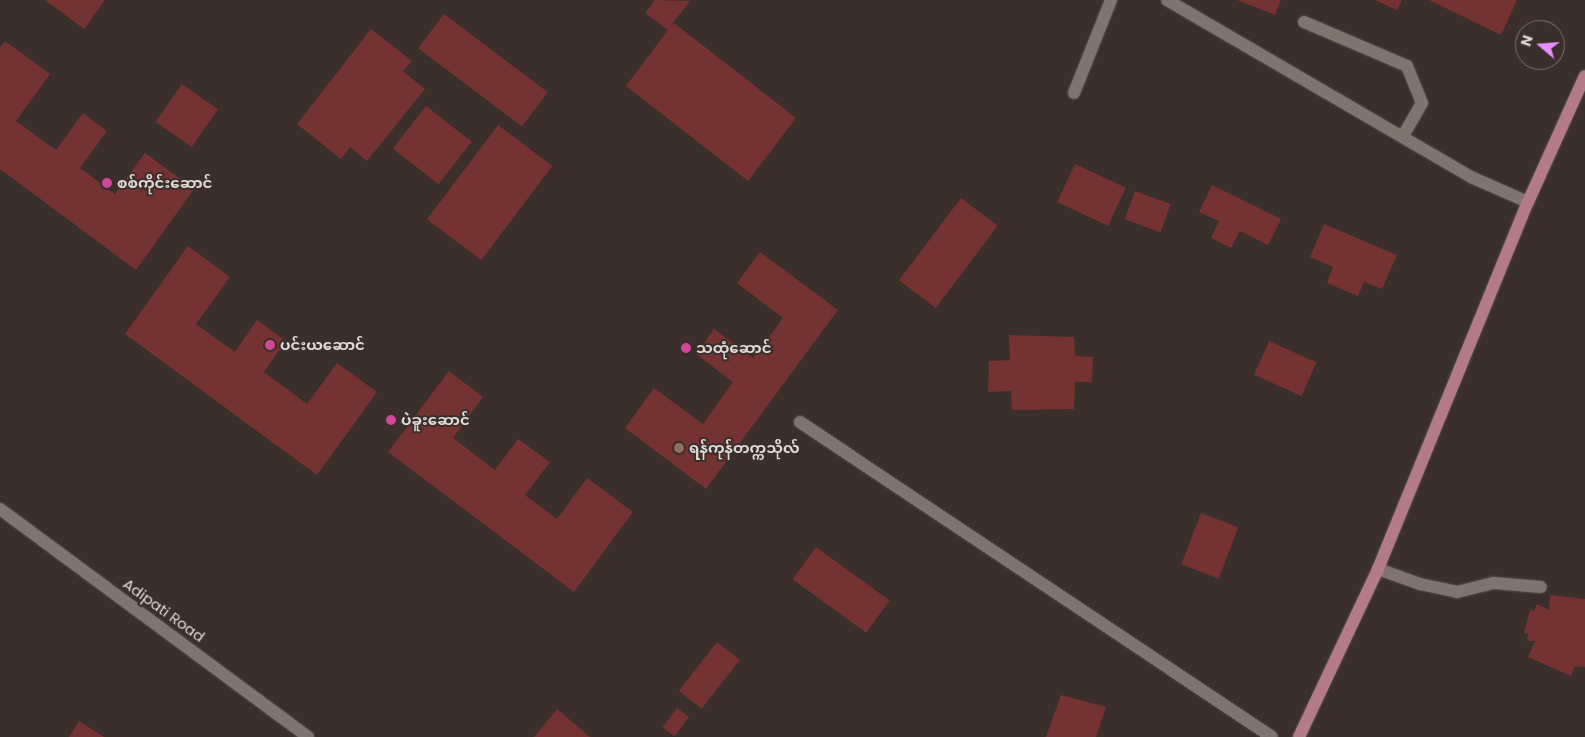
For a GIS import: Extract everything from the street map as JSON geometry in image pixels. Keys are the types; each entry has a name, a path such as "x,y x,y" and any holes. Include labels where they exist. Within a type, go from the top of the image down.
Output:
{"main road":[{"path":"1299,737 1378,569 1528,202 1585,76"}],"street":[{"path":"1074,92 1111,0"},
{"path":"1167,0 1473,178 1528,202"},
{"path":"1304,22 1407,66 1422,103 1402,137"},
{"path":"800,422 1272,737"},
{"name":"Adipati Road","path":"0,509 308,737"},
{"path":"1378,569 1420,584 1457,592 1494,582 1541,587"}],"building":[{"path":"45,0 105,0 84,29"},
{"path":"655,0 690,1 669,28 674,23 796,118 748,181 626,86 668,30 645,13"},
{"path":"1237,0 1281,0 1275,15"},
{"path":"1375,0 1402,0 1397,10"},
{"path":"1429,0 1517,0 1501,35"},
{"path":"444,14 548,92 522,127 418,48"},
{"path":"371,29 412,61 403,71 425,89 367,161 350,147 341,159 297,124"},
{"path":"5,41 50,74 16,121 56,150 83,113 107,131 80,168 115,194 145,153 194,189 136,270 0,169 0,48"},
{"path":"182,84 218,109 192,147 156,122"},
{"path":"426,106 472,142 438,184 393,149"},
{"path":"498,125 552,166 481,260 427,219"},
{"path":"1075,164 1126,188 1108,226 1057,202"},
{"path":"1212,185 1281,219 1268,245 1240,231 1231,248 1211,238 1219,221 1199,212"},
{"path":"1135,191 1171,204 1160,232 1125,219"},
{"path":"961,198 998,226 936,308 899,280"},
{"path":"1324,224 1397,255 1382,289 1364,282 1358,296 1327,283 1333,267 1310,257"},
{"path":"188,246 230,277 196,324 235,352 257,320 286,341 264,372 307,404 337,363 377,392 317,475 125,334"},
{"path":"760,252 838,310 706,489 625,428 654,388 703,424 733,382 696,354 714,329 753,358 783,318 737,283"},
{"path":"1009,335 1074,337 1075,356 1093,357 1092,382 1075,382 1074,409 1012,410 1011,391 988,392 989,361 1010,360"},
{"path":"1269,341 1317,362 1301,396 1254,375"},
{"path":"449,371 483,397 453,438 495,470 518,439 550,462 525,495 557,519 587,478 633,512 574,592 388,452"},
{"path":"1201,513 1238,527 1219,579 1181,564"},
{"path":"816,547 890,600 866,633 792,579"},
{"path":"1550,595 1585,599 1585,667 1575,666 1571,676 1528,657 1535,641 1527,641 1528,634 1524,633 1530,610 1534,611 1537,604 1549,610"},
{"path":"717,642 740,660 702,709 679,691"},
{"path":"1061,695 1106,707 1096,737 1046,737"},
{"path":"677,708 689,717 675,736 663,727"},
{"path":"557,709 590,737 534,737"},
{"path":"79,721 104,737 69,737"}],"place":[{"name":"စစ်ကိုင်းဆောင်","path":"107,183"},
{"name":"ပင်းယဆောင်","path":"270,345"},
{"name":"သထုံဆောင်","path":"686,348"},
{"name":"ပဲခူးဆောင်","path":"391,420"},
{"name":"ရန်ကုန်တက္ကသိုလ်","path":"679,448"}]}
